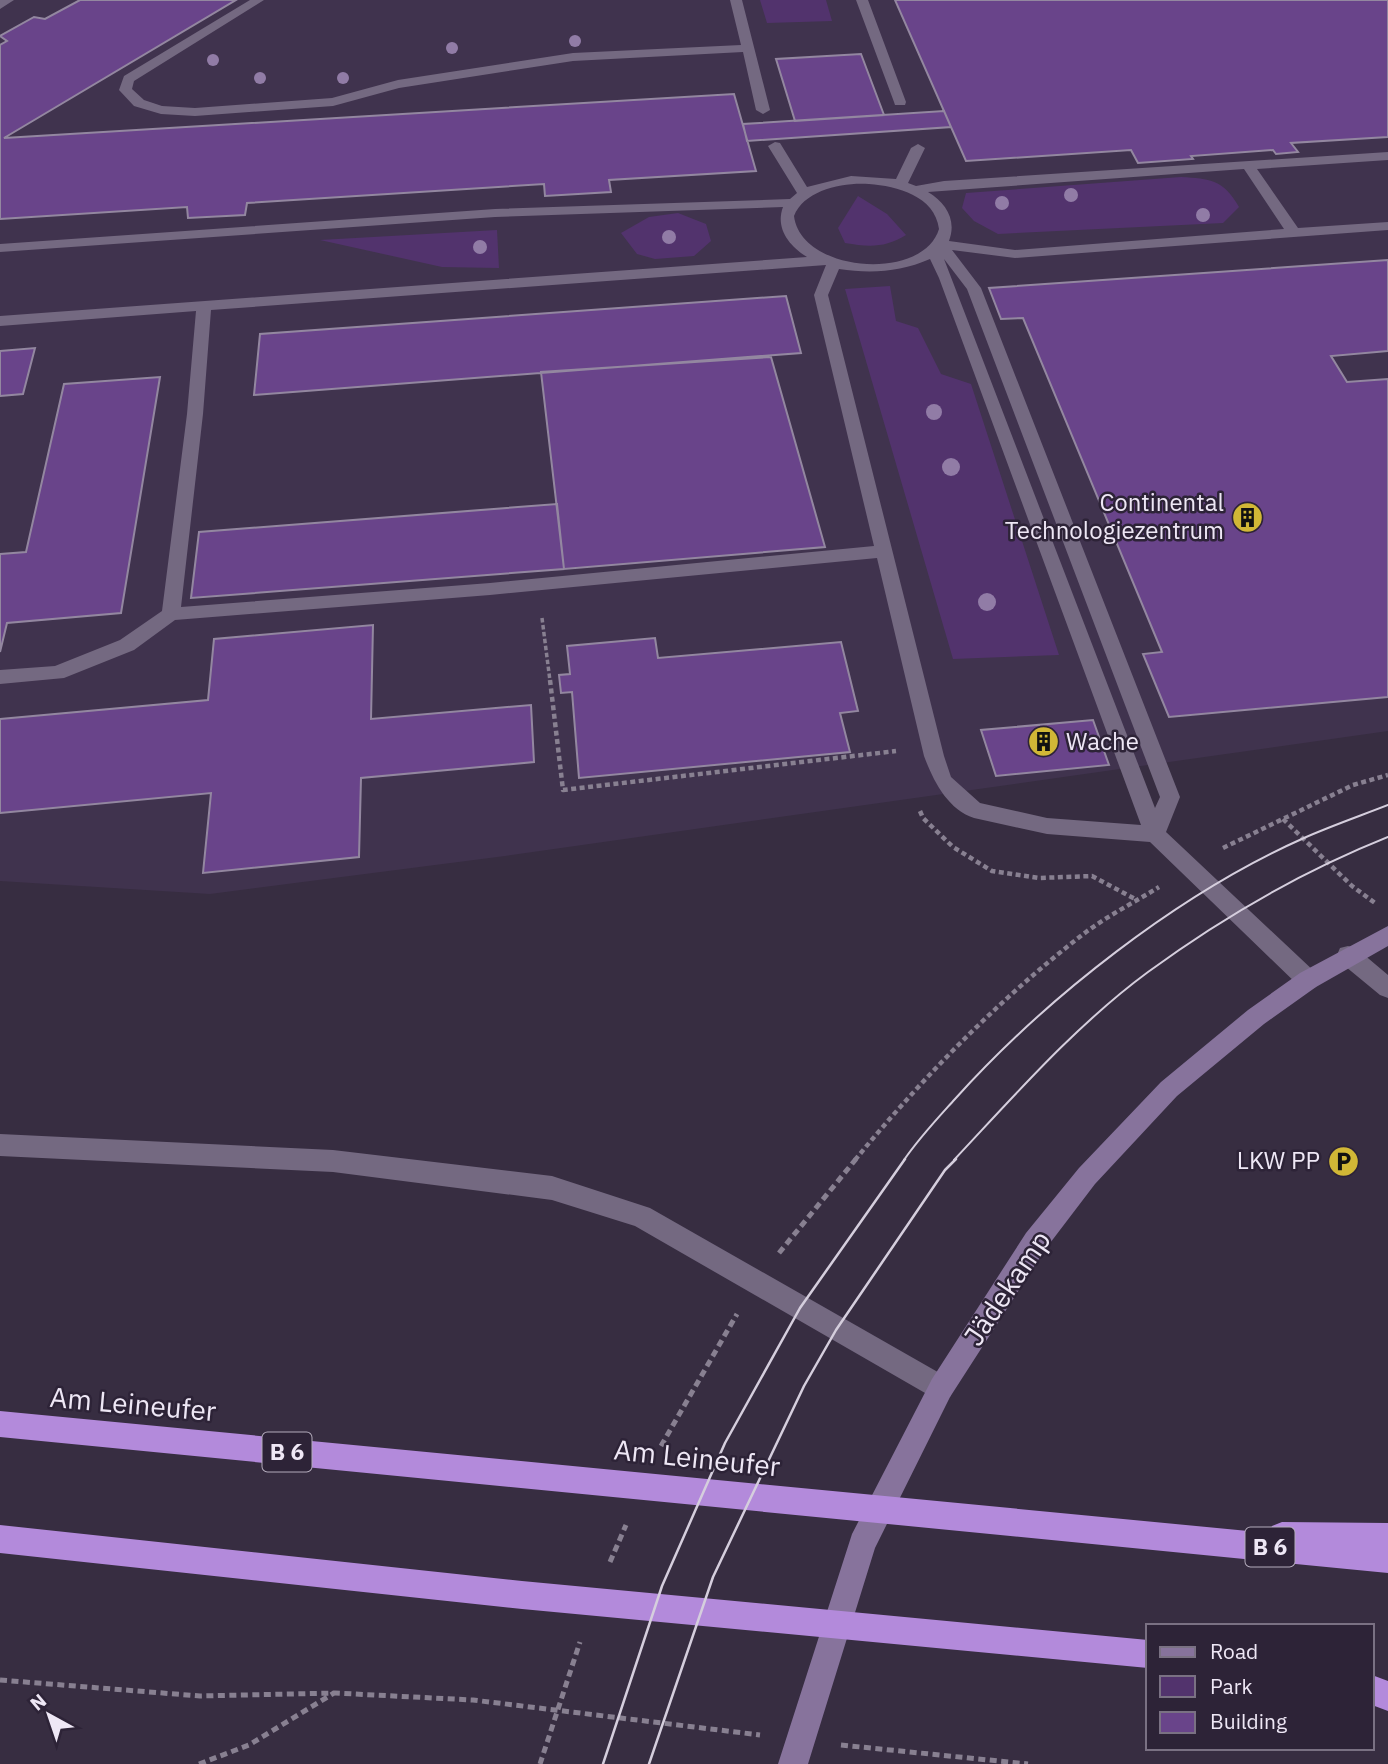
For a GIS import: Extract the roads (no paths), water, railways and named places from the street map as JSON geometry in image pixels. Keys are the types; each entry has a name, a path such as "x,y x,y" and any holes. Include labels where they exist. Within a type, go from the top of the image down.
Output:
{"highway":[{"name":"Am Leineufer","path":"0,1424 1388,1559"},
{"path":"1151,1535 1388,1536"},
{"path":"0,1539 522,1595 1146,1654"}],"street":[{"name":"Jädekamp","path":"793,1764 862,1544 942,1388 1035,1242 1087,1177 1169,1089 1256,1017 1308,980 1388,935"}],"lane":[{"path":"0,5 9,0"},
{"path":"258,0 128,79 125,90 139,103 161,110 209,111 333,103 398,84 573,57 748,48"},
{"path":"736,0 763,110"},
{"path":"862,0 900,102"},
{"path":"775,146 799,199"},
{"path":"900,184 918,148"},
{"path":"916,190 944,185 1388,156"},
{"path":"1248,165 1294,233"},
{"path":"0,321 830,262 860,268 884,268 908,264 937,248 946,233 946,220 932,200 900,184 849,180 815,188 799,199 788,215 788,229 799,244 830,262"},
{"path":"0,248 388,219 799,199"},
{"path":"937,248 1015,254 1388,226"},
{"path":"937,248 974,288 1170,797 1155,834"},
{"path":"937,248 1155,834 1308,980"},
{"path":"830,262 821,295 934,756 943,781 974,810 1047,827 1155,834"},
{"path":"171,614 195,414 204,306"},
{"path":"0,677 57,673 127,645 171,614 537,584 884,551"},
{"path":"1348,956 1388,988"},
{"path":"0,1145 333,1161 552,1188 641,1216 942,1388"}],"tram line":[{"path":"904,1160 935,1121 991,1061 1030,1023 1116,952 1209,888 1257,861 1314,834 1388,805"},
{"path":"954,1160 1071,1038 1148,972 1205,932 1294,880 1388,837"},
{"path":"603,1764 662,1586 725,1443 800,1308 905,1159"},
{"path":"649,1764 713,1577 804,1386 836,1330 945,1170 956,1159"}],"place":[{"name":"Continental Technologiezentrum","path":"1247,517"},
{"name":"Wache","path":"1043,742"},
{"name":"LKW PP","path":"1343,1161"}]}
